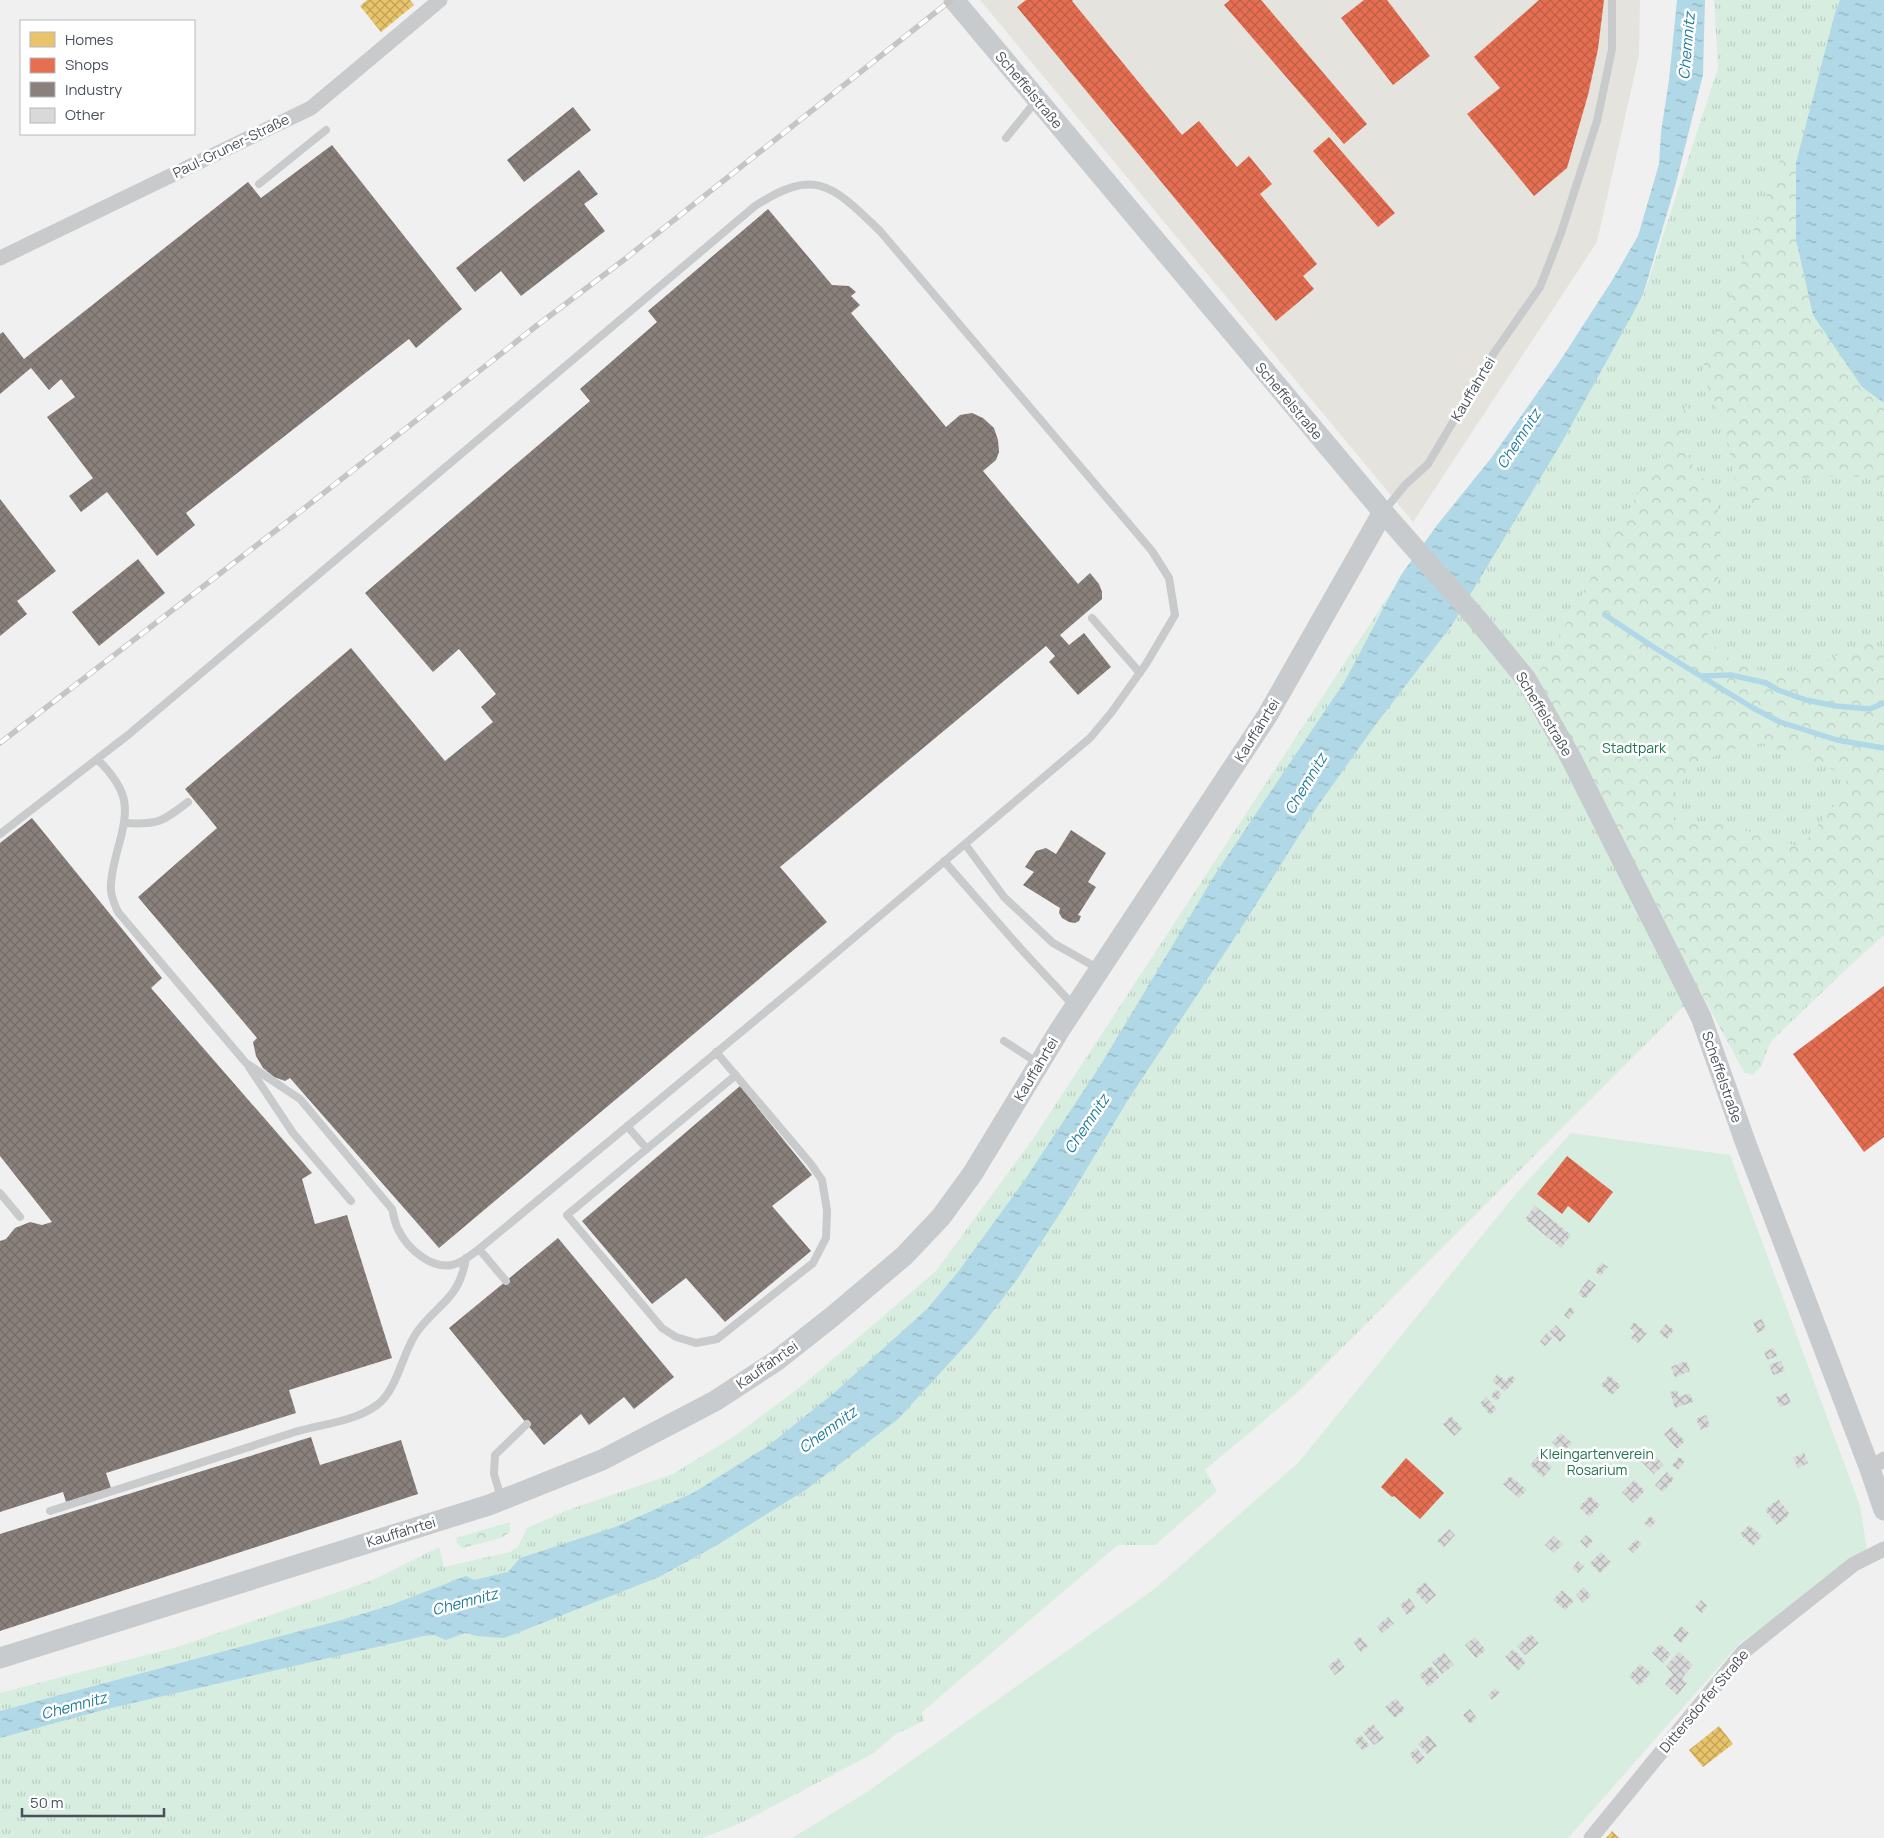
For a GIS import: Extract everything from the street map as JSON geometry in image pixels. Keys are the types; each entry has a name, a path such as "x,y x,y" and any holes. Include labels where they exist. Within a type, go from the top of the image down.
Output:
{"street":[{"name":"Paul-Gruner-Straße","path":"0,258 311,108 440,0"},
{"name":"Scheffelstraße","path":"954,0 1383,512 1526,679 1571,758 1701,1017 1749,1152 1877,1464 1884,1510"},
{"name":"Kauffahrtei","path":"0,1658 502,1500 602,1460 715,1401 776,1361 833,1316 904,1256 941,1217 973,1173 1038,1064 1267,716 1383,512"},
{"name":"Dittersdorfer Straße","path":"1592,1838 1743,1652 1854,1564 1884,1549"}],"lane":[{"name":"Kauffahrtei","path":"1383,512 1405,486 1428,464 1494,353 1540,287 1564,224 1597,121 1612,50 1612,0"},
{"path":"1006,138 1037,100"},
{"path":"259,184 326,130"},
{"path":"0,834 98,759 755,206 776,192 802,184 824,186 840,194 880,231 1152,551 1169,578 1175,615 1140,673 1111,714 1090,738 716,1052 466,1258 452,1265 434,1264 420,1255 398,1231 392,1209 300,1099 246,1063"},
{"path":"1092,618 1140,673"},
{"path":"98,759 111,772 124,796 125,823 113,867 111,891 118,912 246,1063 293,1133 351,1201"},
{"path":"125,823 149,825 167,818 188,802"},
{"path":"964,844 1004,897 1053,944 1100,970"},
{"path":"944,861 1075,1007"},
{"path":"1004,1041 1038,1064"},
{"path":"716,1052 736,1075 812,1164 822,1180 827,1210 826,1238 813,1263 717,1339 696,1343 676,1337 662,1328 567,1215 736,1075"},
{"path":"627,1126 647,1149"},
{"path":"0,1193 20,1217"},
{"path":"478,1249 506,1281"},
{"path":"50,1511 310,1427 356,1417 378,1404 388,1392 417,1333 454,1294 463,1275 466,1258"},
{"path":"502,1500 494,1474 495,1455 527,1424"}],"shaded area":[{"path":"980,0 1640,0 1639,55 1597,242 1413,522"}],"green space":[{"name":"Stadtpark","path":"1714,0 1840,0 1835,13 1862,387 1884,403 1884,933 1744,1067 1701,989 1299,1391 1205,1470 1217,1491 1155,1545 1118,1545 922,1712 924,1721 896,1734 874,1753 741,1823 702,1838 0,1838 0,1693 177,1647 373,1580 439,1547 444,1567 510,1552 518,1547 527,1528 565,1511 673,1474 736,1435 799,1388 936,1271 1035,1136 1406,569 1456,574 1643,297 1718,68"},
{"path":"1782,154 1796,163 1796,239 1862,387 1884,403 1884,482 1865,477 1826,476 1794,479 1750,505 1733,475 1727,432 1704,379 1698,381"},
{"path":"1688,403 1681,438 1693,466 1716,495 1720,527 1720,569 1712,609 1704,627 1713,645 1735,663 1766,672 1803,670 1871,641 1884,652 1884,935 1787,1022 1769,1045 1761,1067 1752,1075 1744,1072 1533,683","holes":["1763,743 1812,763 1848,774 1843,794 1801,847 1723,824 1679,823 1674,820 1672,792 1700,763 1725,751"]},
{"name":"Kleingartenverein Rosarium","path":"1571,1133 1730,1155 1860,1506 1867,1550 1740,1643 1568,1838 792,1838 867,1792 1153,1590 1299,1462 1514,1196"},
{"path":"510,1522 510,1532 501,1538 462,1548 457,1543 456,1538"}],"water":[{"name":"Chemnitz","path":"1677,0 1705,0 1703,75 1676,183 1643,295 1562,442 1452,625 1376,724 1317,807 1245,922 1128,1100 1062,1210 1018,1278 975,1335 898,1419 807,1489 717,1545 659,1577 504,1638 465,1633 446,1640 434,1635 424,1636 107,1709 0,1738 0,1711 349,1618 391,1605 466,1576 474,1580 508,1572 520,1558 615,1527 693,1493 768,1446 834,1393 927,1309 958,1272 1024,1181 1100,1066 1216,873 1345,681 1401,575 1438,524 1492,457 1560,361 1613,279 1638,236 1659,164 1661,132 1669,80"},
{"path":"1840,0 1884,0 1884,403 1862,387 1813,315 1796,239 1796,163"}],"building: Homes":[{"path":"367,0 410,0 414,5 381,32 360,6"},
{"path":"1719,1726 1733,1744 1703,1767 1689,1750"},
{"path":"1612,1831 1619,1838 1606,1838"}],"building: Shops":[{"path":"1026,0 1073,0 1182,135 1199,121 1237,167 1249,156 1272,184 1260,194 1317,264 1303,276 1314,289 1276,321 1017,7"},
{"path":"1230,0 1261,0 1367,124 1344,144 1224,5"},
{"path":"1364,0 1387,0 1430,56 1393,85 1341,18"},
{"path":"1539,0 1604,0 1598,49 1588,95 1567,168 1534,196 1467,114 1500,88 1474,57"},
{"path":"1329,137 1395,213 1378,227 1313,151"},
{"path":"1884,986 1884,1137 1864,1152 1793,1054"},
{"path":"1567,1156 1613,1192 1589,1223 1568,1206 1562,1214 1537,1194"},
{"path":"1406,1458 1444,1493 1420,1519 1381,1487"}],"building: Industry":[{"path":"573,107 591,130 524,182 507,160"},
{"path":"332,145 462,309 416,348 409,339 186,513 195,525 157,556 107,492 81,512 69,496 93,478 47,417 75,397 61,379 49,390 31,368 0,394 0,334 3,332 24,359 248,182 261,198"},
{"path":"579,170 598,194 584,204 605,231 521,296 501,271 475,292 456,268"},
{"path":"768,209 832,285 849,286 856,292 851,296 860,305 851,313 946,427 960,415 972,413 983,418 994,428 999,452 996,460 983,471 1078,584 1090,573 1099,584 1102,592 1102,599 1060,635 1069,645 1084,633 1111,667 1078,695 1049,662 1055,656 1046,646 780,867 827,922 439,1248 290,1078 285,1081 274,1077 263,1068 256,1056 253,1042 257,1038 138,897 217,828 185,789 351,648 445,761 493,722 481,707 496,694 459,649 433,672 365,593 590,401 580,389 657,322 648,311"},
{"path":"0,499 56,571 17,601 27,614 0,636"},
{"path":"138,559 165,593 99,646 72,612"},
{"path":"32,818 162,978 151,988 312,1173 302,1179 315,1224 347,1215 392,1358 289,1390 296,1413 106,1473 111,1488 66,1502 63,1492 0,1512 0,1241 6,1239 15,1228 30,1222 42,1225 52,1222 0,1156 0,843"},
{"path":"1071,830 1106,853 1088,882 1096,887 1078,915 1081,916 1079,921 1075,923 1062,918 1059,913 1060,908 1023,885 1034,872 1025,867 1036,851 1046,848 1056,854"},
{"path":"740,1086 812,1175 772,1206 811,1251 725,1322 686,1278 652,1304 582,1221"},
{"path":"558,1238 674,1377 634,1409 624,1397 589,1425 581,1414 544,1445 449,1328"},
{"path":"311,1437 320,1465 401,1440 418,1494 0,1631 0,1534"}],"building: Other":[{"path":"1535,1206 1571,1235 1561,1248 1525,1219"},
{"path":"1602,1263 1608,1267 1600,1276 1595,1271"},
{"path":"1588,1279 1596,1285 1585,1299 1578,1294"},
{"path":"1570,1307 1575,1311 1569,1319 1564,1315"},
{"path":"1762,1319 1766,1329 1757,1333 1753,1322"},
{"path":"1634,1322 1647,1333 1638,1343 1631,1338 1635,1333 1630,1328"},
{"path":"1666,1324 1674,1330 1667,1339 1659,1333"},
{"path":"1556,1325 1566,1336 1560,1342 1549,1332"},
{"path":"1547,1333 1552,1338 1545,1346 1540,1341"},
{"path":"1774,1348 1777,1356 1767,1360 1764,1352"},
{"path":"1686,1361 1690,1371 1675,1377 1671,1367"},
{"path":"1781,1361 1785,1371 1773,1375 1769,1365"},
{"path":"1497,1374 1506,1381 1511,1375 1516,1379 1505,1392 1492,1381"},
{"path":"1609,1375 1621,1386 1612,1395 1601,1385"},
{"path":"1496,1389 1502,1394 1497,1401 1491,1396"},
{"path":"1677,1390 1679,1397 1690,1393 1693,1402 1675,1408 1670,1392"},
{"path":"1787,1393 1791,1403 1780,1407 1776,1397"},
{"path":"1486,1397 1497,1409 1490,1415 1480,1403"},
{"path":"1706,1415 1710,1426 1701,1430 1696,1419"},
{"path":"1451,1416 1462,1428 1454,1436 1443,1424"},
{"path":"1672,1427 1685,1441 1677,1449 1664,1434"},
{"path":"1561,1433 1572,1443 1563,1452 1552,1442"},
{"path":"1651,1452 1664,1465 1654,1474 1641,1461"},
{"path":"1804,1453 1808,1463 1798,1468 1793,1458"},
{"path":"1539,1455 1552,1467 1543,1477 1530,1465"},
{"path":"1679,1457 1685,1461 1678,1470 1672,1465"},
{"path":"1667,1472 1674,1479 1663,1492 1655,1485"},
{"path":"1510,1476 1527,1490 1519,1498 1503,1484"},
{"path":"1634,1480 1645,1491 1633,1503 1622,1492"},
{"path":"1590,1496 1600,1505 1589,1517 1579,1507"},
{"path":"1778,1499 1790,1514 1777,1525 1765,1510"},
{"path":"1650,1516 1656,1521 1650,1528 1644,1523"},
{"path":"1749,1525 1762,1536 1753,1546 1740,1534"},
{"path":"1449,1529 1455,1535 1444,1547 1437,1541"},
{"path":"1586,1535 1593,1541 1587,1548 1580,1541"},
{"path":"1554,1536 1563,1544 1554,1553 1545,1545"},
{"path":"1636,1539 1642,1544 1633,1553 1628,1548"},
{"path":"1601,1552 1611,1562 1600,1573 1590,1563"},
{"path":"1578,1561 1584,1566 1578,1573 1573,1568"},
{"path":"1425,1582 1436,1595 1426,1604 1415,1591"},
{"path":"1584,1587 1591,1596 1583,1603 1576,1595"},
{"path":"1562,1590 1574,1601 1565,1610 1553,1600"},
{"path":"1409,1598 1416,1608 1407,1615 1400,1605"},
{"path":"1701,1600 1707,1606 1702,1613 1695,1607"},
{"path":"1388,1617 1394,1624 1382,1633 1377,1626"},
{"path":"1681,1626 1689,1633 1681,1643 1673,1636"},
{"path":"1531,1634 1539,1643 1525,1655 1517,1646"},
{"path":"1360,1637 1368,1646 1361,1652 1353,1642"},
{"path":"1475,1637 1486,1650 1476,1658 1465,1645"},
{"path":"1660,1644 1671,1654 1663,1663 1652,1653"},
{"path":"1513,1649 1526,1662 1518,1671 1505,1657"},
{"path":"1679,1652 1693,1665 1682,1678 1687,1683 1677,1695 1665,1684 1673,1674 1666,1666"},
{"path":"1444,1653 1454,1665 1442,1674 1432,1662"},
{"path":"1338,1658 1345,1667 1335,1675 1328,1666"},
{"path":"1640,1664 1651,1673 1639,1686 1629,1676"},
{"path":"1431,1666 1440,1677 1428,1687 1419,1675"},
{"path":"1495,1688 1500,1693 1492,1700 1488,1695"},
{"path":"1396,1698 1405,1709 1395,1718 1385,1707"},
{"path":"1470,1709 1477,1718 1470,1724 1463,1715"},
{"path":"1373,1724 1384,1738 1374,1745 1363,1732"},
{"path":"1361,1735 1369,1745 1363,1751 1354,1741"},
{"path":"1428,1735 1437,1746 1427,1754 1418,1744"},
{"path":"1417,1748 1425,1758 1417,1764 1409,1754"}],"waterway":[{"path":"1605,615 1753,708 1780,722 1837,740 1884,748"},
{"path":"1701,676 1731,675 1766,683 1778,690 1806,700 1836,706 1870,709 1884,703"}],"railway":[{"path":"0,743 625,259 951,0"}]}
